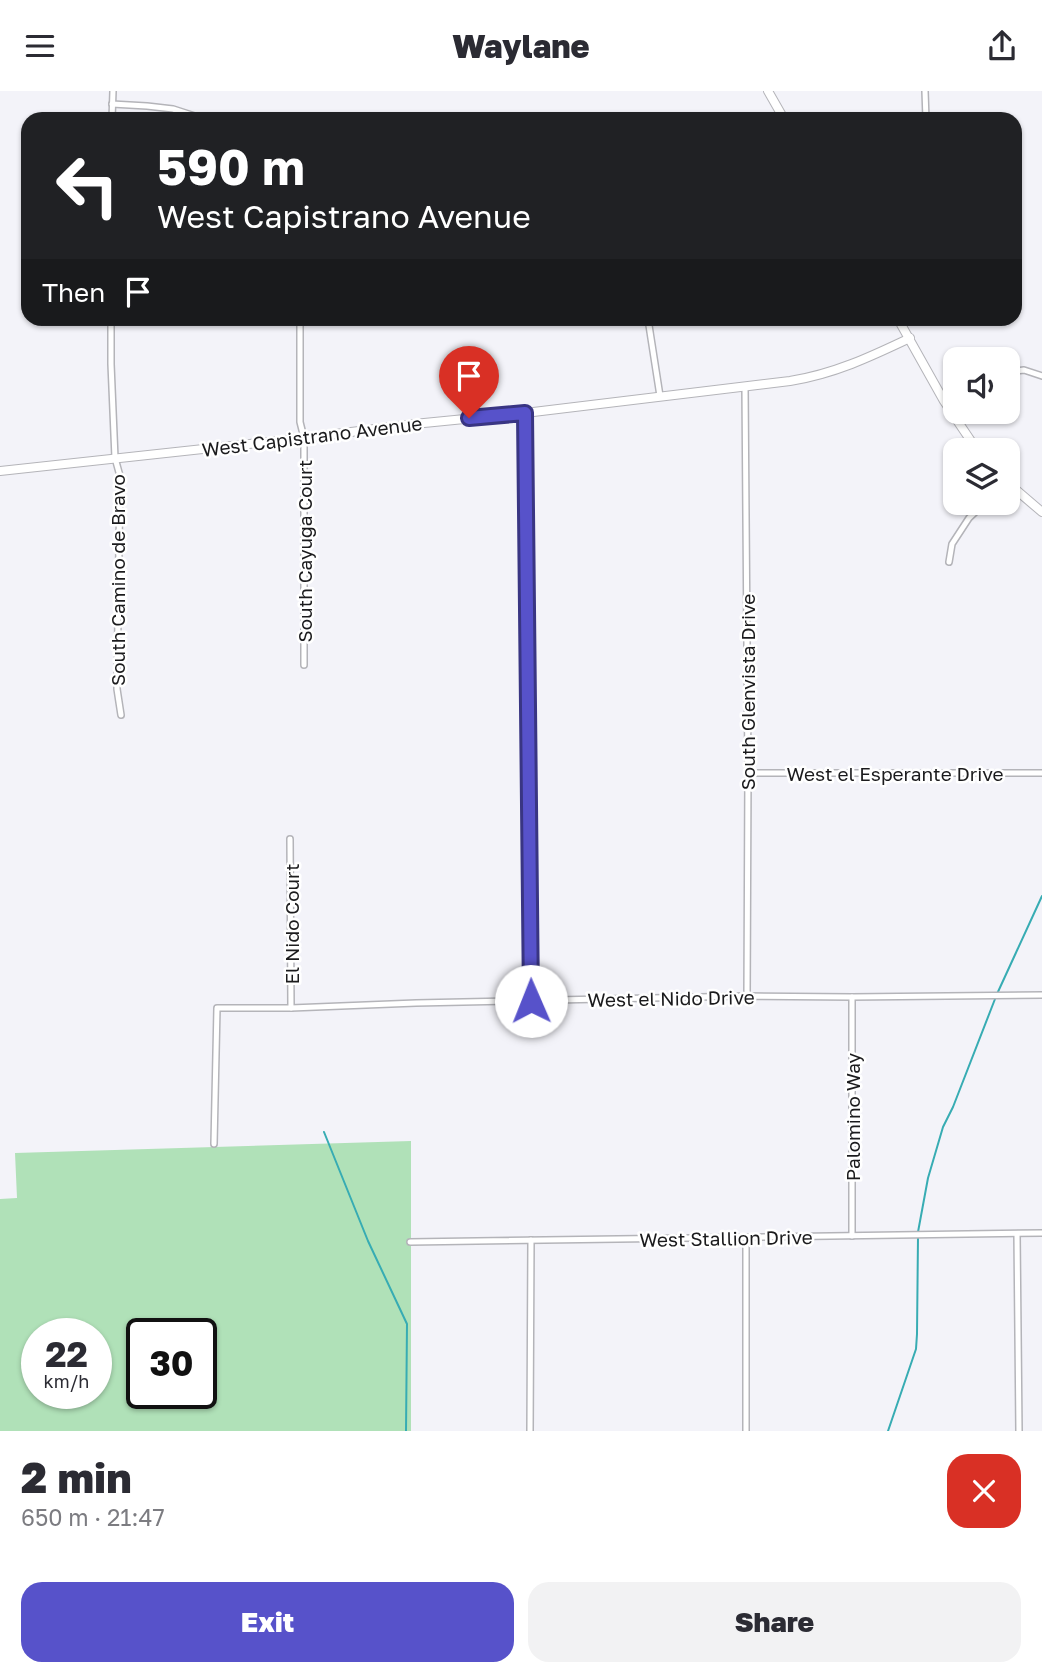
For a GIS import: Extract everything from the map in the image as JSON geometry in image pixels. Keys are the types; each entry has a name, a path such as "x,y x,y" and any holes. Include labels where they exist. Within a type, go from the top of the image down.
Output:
{"street":[{"path":"112,112 113,91"},
{"path":"925,91 926,112"},
{"path":"772,92 781,112"},
{"path":"112,104 182,112"},
{"name":"South Camino de Bravo","path":"111,326 115,458 120,476 117,689 121,715"},
{"name":"South Cayuga Court","path":"300,326 304,664"},
{"path":"649,326 660,396"},
{"path":"902,326 943,399"},
{"name":"West Capistrano Avenue","path":"0,471 790,381 831,373 910,338"},
{"path":"1020,370 1042,376"},
{"name":"South Glenvista Drive","path":"745,387 747,996"},
{"path":"525,413 531,1001"},
{"path":"1020,493 1042,512"},
{"path":"949,562 952,544 972,515"},
{"name":"West el Esperante Drive","path":"748,773 1042,773"},
{"name":"El Nido Court","path":"290,839 291,1008"},
{"name":"West el Nido Drive","path":"214,1144 216,1007 291,1008 747,996 1042,995"},
{"name":"Palomino Way","path":"852,997 852,1237"},
{"name":"West Stallion Drive","path":"410,1242 1042,1233"},
{"path":"1017,1234 1019,1431"},
{"path":"746,1431 747,1238"},
{"path":"530,1431 531,1240"}],"green space":[{"path":"411,1141 411,1431 0,1431 0,1199 17,1198 15,1153"}],"waterway":[{"path":"997,994 1042,896"},
{"path":"918,1232 928,1178 943,1127 995,999"},
{"path":"324,1132 368,1241 407,1324 406,1431"},
{"path":"888,1431 916,1349 918,1237"}],"route":[{"path":"469,418 525,413 531,1001"}]}
